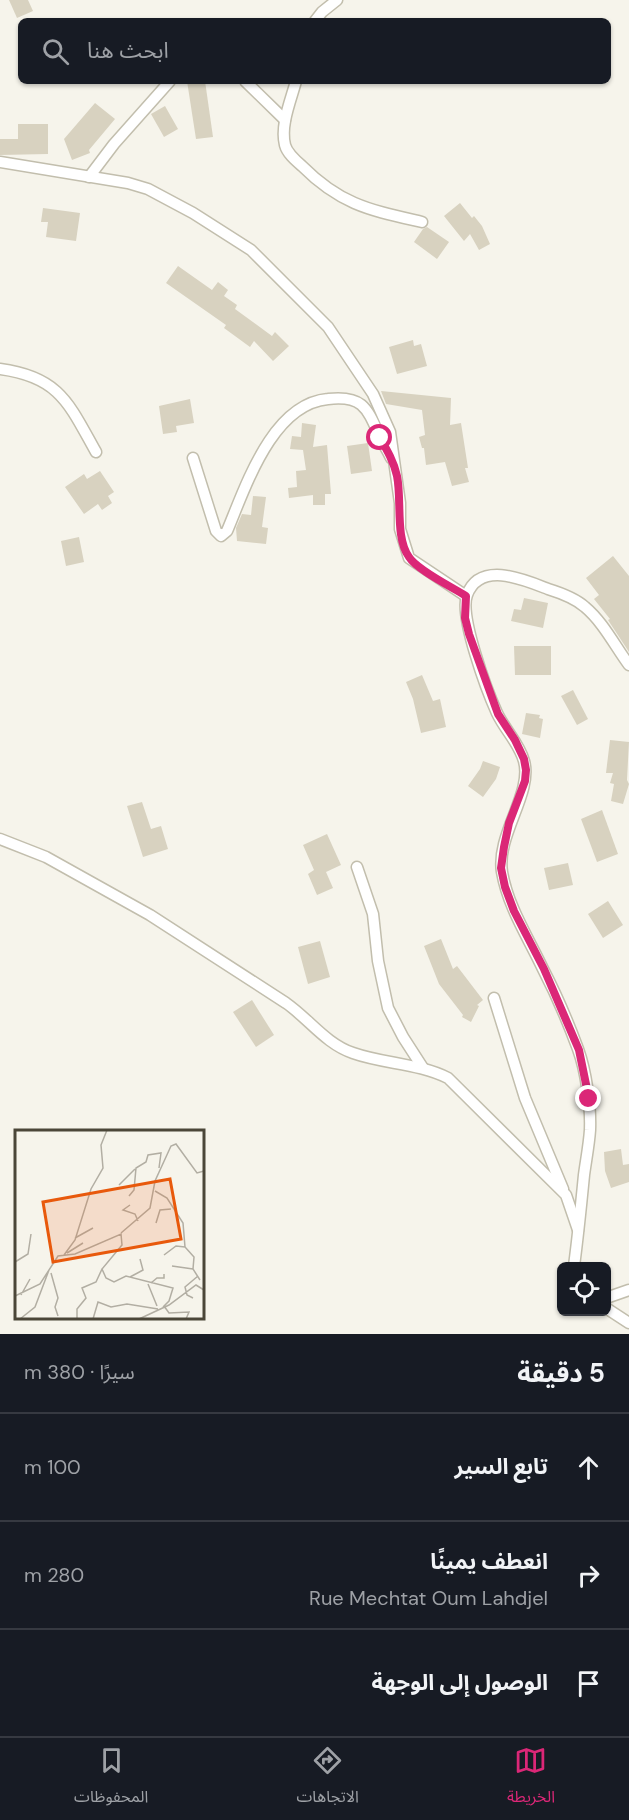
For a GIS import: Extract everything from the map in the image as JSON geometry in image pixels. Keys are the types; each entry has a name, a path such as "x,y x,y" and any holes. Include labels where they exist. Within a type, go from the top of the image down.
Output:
{"street":[{"path":"317,18 336,0"},
{"path":"89,177 114,144 167,84"},
{"path":"248,84 285,120"},
{"path":"295,84 285,120 285,147 290,155 322,186 356,204 422,222"},
{"path":"0,162 128,183 148,189 193,213 251,250 311,307 328,327 373,394 390,432 400,503 400,529 409,558 466,596"},
{"path":"0,369 34,377 48,383 60,393 96,452"},
{"path":"193,458 216,531 221,536 227,531 246,486 278,427 287,417 307,403 325,399 350,398 366,407 390,455 397,475"},
{"path":"575,1262 590,1128 589,1099 579,1050 505,887 501,868 504,847 509,823 525,781 526,770 524,759 515,740 498,714 469,634 465,618 466,596 473,585 483,578 505,575 528,581 569,597 584,606 596,618 628,664 629,673"},
{"path":"0,838 46,857 150,915 294,1008 338,1047 354,1054 423,1068 448,1078 566,1195"},
{"path":"357,867 373,914 378,961 388,1008 423,1068"},
{"path":"494,998 525,1098 566,1195 579,1234"},
{"path":"611,1296 629,1290"},
{"path":"611,1311 629,1323"}],"building":[{"path":"9,0 28,0 33,11 17,18"},
{"path":"187,84 205,84 213,137 196,139"},
{"path":"95,103 115,119 89,150 90,153 72,160 64,139"},
{"path":"165,106 178,129 164,137 151,114"},
{"path":"18,124 48,124 48,154 0,155 0,139 18,139"},
{"path":"460,203 482,226 490,244 479,250 470,234 464,241 444,216"},
{"path":"43,208 80,213 76,241 46,237 48,222 41,222"},
{"path":"427,227 449,242 437,259 414,242"},
{"path":"178,266 212,290 218,282 228,290 224,296 237,305 235,309 272,336 275,332 289,346 273,361 254,341 250,347 224,328 226,325 166,283"},
{"path":"413,340 414,346 421,344 427,366 397,374 389,347"},
{"path":"381,391 451,398 450,425 461,423 468,468 465,468 469,482 452,486 445,462 426,465 424,448 422,448 419,437 425,435 422,410 386,404"},
{"path":"190,399 194,423 176,426 177,432 163,434 159,406"},
{"path":"302,423 316,425 313,447 327,445 331,494 325,494 325,505 313,505 313,495 289,498 288,488 297,487 296,471 306,470 303,450 290,449 292,436 301,437"},
{"path":"368,443 372,471 351,474 347,446"},
{"path":"100,471 114,492 108,496 112,503 102,510 98,504 84,514 65,487 84,474 87,479"},
{"path":"253,496 266,497 262,527 268,528 266,544 237,541 236,528 242,514 251,515"},
{"path":"79,537 84,562 66,566 61,541"},
{"path":"613,556 629,576 629,652 608,620 610,619 594,599 599,595 586,578"},
{"path":"524,598 548,603 543,628 511,621 514,609 521,610"},
{"path":"514,646 551,646 551,675 515,675"},
{"path":"422,675 433,701 440,699 446,727 421,733 413,699 406,682"},
{"path":"573,690 588,719 577,725 561,696"},
{"path":"526,713 540,715 539,718 543,719 540,738 522,734"},
{"path":"610,740 629,742 627,780 629,784 623,804 611,801 614,784 610,783 613,773 606,773"},
{"path":"483,761 500,767 496,779 483,797 468,786"},
{"path":"142,802 151,829 161,826 168,849 143,857 127,806"},
{"path":"602,810 618,854 597,862 581,819"},
{"path":"327,834 341,865 326,872 333,888 317,895 308,874 314,870 303,845"},
{"path":"568,863 573,885 549,890 544,868"},
{"path":"608,901 623,925 603,938 588,914"},
{"path":"441,939 453,969 457,966 483,1000 477,1005 479,1006 471,1022 462,1017 463,1015 439,984 424,946"},
{"path":"320,941 330,977 308,984 298,947"},
{"path":"252,1000 274,1035 256,1047 233,1012"},
{"path":"621,1149 623,1165 629,1164 629,1182 611,1188 605,1171 604,1152"}],"route":[{"path":"380,438 390,455 397,475 400,529 405,550 409,558 417,565 466,596 465,618 469,634 498,714 524,759 525,781 509,823 501,868 514,911 544,969 579,1050 589,1099"}]}
